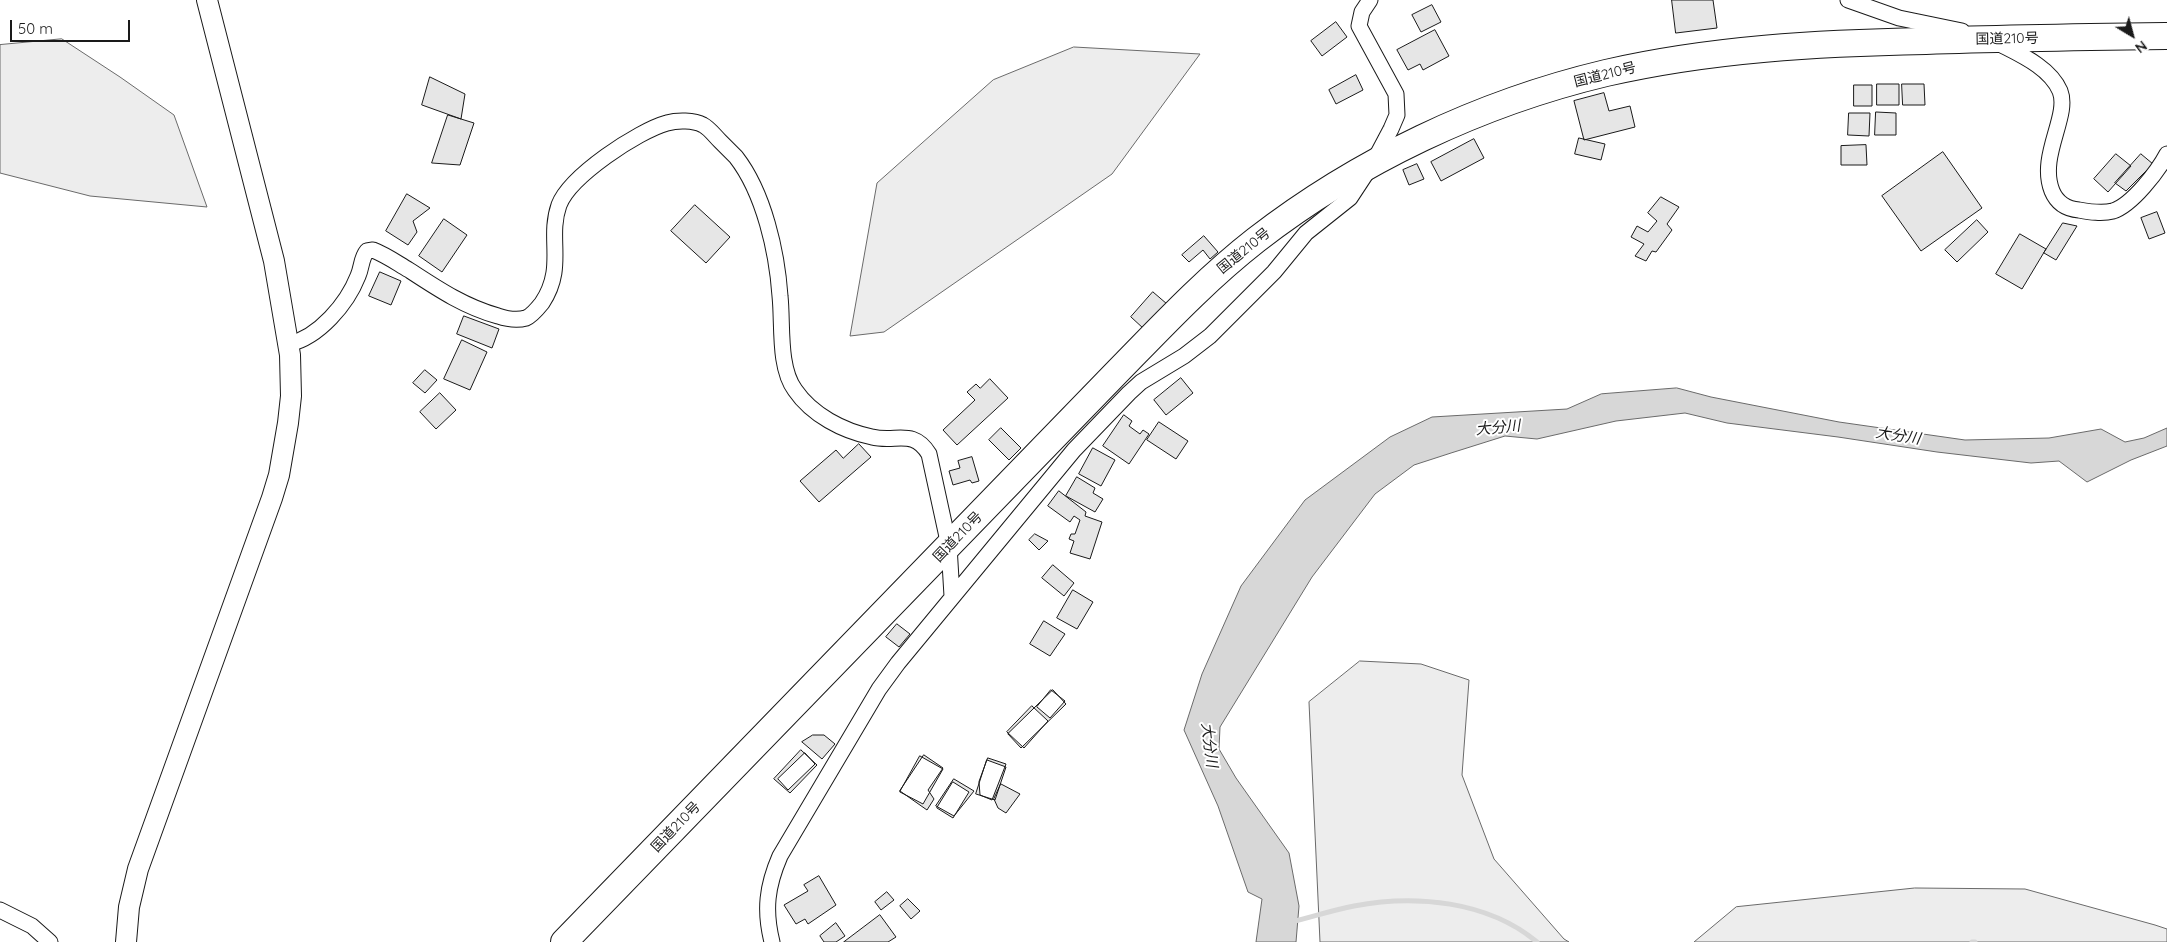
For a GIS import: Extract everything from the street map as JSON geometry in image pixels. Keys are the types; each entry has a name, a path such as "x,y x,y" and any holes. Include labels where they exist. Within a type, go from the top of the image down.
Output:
{"highway":[{"name":"国道210号","path":"564,942 1124,364 1229,262 1305,205 1373,163 1416,141 1467,119 1553,88 1605,73 1684,59 1808,45 2167,36"}],"street":[{"path":"126,942 129,907 138,869 279,475 291,396 289,344 274,261 207,0"},
{"path":"772,942 766,915 767,898 769,884 780,856 879,689 898,663 1074,450 1141,382 1191,351 1210,336 1274,272 1306,233 1350,198 1373,163 1392,129 1397,115 1398,104 1396,94 1359,26 1362,12 1370,0"},
{"path":"1848,0 1900,18 1989,39 2035,64 2053,80 2061,93 2062,107 2051,147 2049,179 2052,192 2063,205 2076,210 2094,212 2113,210 2128,201 2156,171 2167,154"},
{"path":"289,344 298,342 314,331 342,306 359,275 364,256 367,251 373,250 475,310 511,320 527,318 540,306 554,278 556,259 555,228 560,204 574,183 593,167 643,132 669,122 686,121 704,125 736,158 759,198 774,257 780,293 784,366 791,384 811,409 834,423 869,437 880,439 906,437 922,443 929,454 949,546 952,596"},
{"path":"0,910 32,926 50,942"}],"shaded area":[{"path":"62,39 174,115 207,207 90,196 0,173 0,45"},
{"path":"1074,47 1200,54 1112,174 884,332 850,336 877,183 993,80"},
{"path":"1360,661 1421,664 1469,680 1462,775 1494,859 1564,939 1569,942 1320,942 1309,702"},
{"path":"1915,888 2025,889 2167,929 2167,942 1694,942 1736,907"}],"water":[{"name":"大分川","path":"1677,388 1711,397 1839,422 1965,440 2049,438 2101,429 2125,442 2144,438 2167,428 2167,446 2131,460 2087,482 2059,461 2031,463 1937,452 1727,423 1685,413 1616,421 1537,439 1505,436 1414,465 1375,494 1312,577 1220,727 1219,749 1236,778 1289,853 1299,906 1296,942 1256,942 1262,899 1248,892 1218,806 1184,730 1202,674 1241,586 1305,500 1390,437 1432,417 1567,409 1601,394"}],"building":[{"path":"1672,0 1713,0 1717,28 1676,33"},
{"path":"1432,5 1441,22 1421,32 1412,15"},
{"path":"1336,22 1347,37 1322,56 1311,41"},
{"path":"1435,30 1449,56 1423,70 1420,64 1408,70 1397,50"},
{"path":"1356,75 1363,90 1336,104 1329,90"},
{"path":"430,77 465,94 461,119 422,105"},
{"path":"1877,84 1899,84 1899,105 1877,105"},
{"path":"1902,84 1924,84 1925,105 1903,105"},
{"path":"1854,85 1872,85 1872,106 1854,106"},
{"path":"1604,93 1609,111 1630,106 1635,127 1584,140 1574,101"},
{"path":"1876,112 1896,113 1896,135 1875,135"},
{"path":"1849,113 1870,113 1869,136 1848,135"},
{"path":"448,115 474,123 460,165 432,163"},
{"path":"1579,138 1605,144 1601,160 1575,154"},
{"path":"1474,139 1484,158 1441,181 1431,162"},
{"path":"1866,145 1867,165 1841,165 1841,146"},
{"path":"1943,152 1982,208 1921,251 1882,196"},
{"path":"2116,154 2131,166 2108,192 2094,179"},
{"path":"2141,154 2153,164 2126,191 2115,183"},
{"path":"1417,164 1424,179 1409,185 1403,170"},
{"path":"407,194 430,208 413,221 417,232 408,245 386,231"},
{"path":"1661,197 1679,207 1667,224 1672,230 1656,252 1652,251 1646,261 1635,256 1644,244 1631,237 1637,226 1648,232 1657,221 1648,213"},
{"path":"695,205 730,237 706,263 671,231"},
{"path":"2157,212 2165,233 2149,239 2141,218"},
{"path":"444,219 467,235 442,272 419,256"},
{"path":"1977,220 1988,232 1957,262 1945,250"},
{"path":"2063,223 2077,226 2056,260 2044,253"},
{"path":"2020,234 2046,249 2022,289 1996,274"},
{"path":"1204,236 1218,252 1210,259 1203,250 1189,262 1182,255"},
{"path":"380,272 401,281 391,305 369,296"},
{"path":"1153,292 1167,304 1144,329 1131,317"},
{"path":"464,316 499,329 492,348 457,334"},
{"path":"462,340 487,352 470,390 444,379"},
{"path":"425,370 437,380 425,393 413,383"},
{"path":"1181,378 1193,393 1166,415 1154,400"},
{"path":"990,379 1008,398 957,445 943,430 975,400 967,392 976,384 980,388"},
{"path":"440,393 456,410 436,429 420,412"},
{"path":"1124,415 1132,421 1129,426 1140,434 1143,430 1149,434 1129,464 1103,446"},
{"path":"1159,422 1188,441 1176,459 1147,440"},
{"path":"1001,428 1021,448 1009,460 989,440"},
{"path":"859,444 871,457 819,502 800,481 836,450 843,458"},
{"path":"1093,448 1115,460 1101,486 1079,474"},
{"path":"972,457 979,481 972,483 970,480 953,485 949,471 960,468 958,461"},
{"path":"1077,477 1095,488 1093,493 1103,499 1095,512 1066,496"},
{"path":"1059,491 1086,512 1085,516 1102,522 1090,559 1070,553 1074,541 1069,539 1071,534 1075,534 1080,520 1074,516 1070,522 1048,506"},
{"path":"1035,534 1048,541 1039,550 1029,540"},
{"path":"1053,565 1074,583 1064,596 1042,578"},
{"path":"1073,590 1093,602 1077,629 1057,618"},
{"path":"1044,621 1065,634 1050,656 1030,644"},
{"path":"897,624 910,634 899,647 886,637"},
{"path":"1051,690 1065,701 1050,718 1037,707"},
{"path":"1053,690 1066,704 1021,748 1008,734"},
{"path":"1032,706 1048,721 1024,748 1007,732"},
{"path":"813,735 824,735 835,744 822,759 802,742"},
{"path":"801,750 817,765 790,793 774,779"},
{"path":"805,753 815,764 788,790 778,779"},
{"path":"924,755 943,768 928,790 934,799 927,810 900,791"},
{"path":"920,756 943,769 923,804 900,792"},
{"path":"988,758 1006,764 992,800 980,795 979,782"},
{"path":"987,760 1006,767 995,800 976,794"},
{"path":"954,779 974,791 954,816 936,806"},
{"path":"953,782 969,792 953,818 937,808"},
{"path":"1001,784 1020,794 1006,813 998,808 994,799"},
{"path":"819,876 836,905 808,924 805,919 796,924 784,905 808,891 804,885"},
{"path":"887,892 894,900 881,910 875,902"},
{"path":"908,899 920,911 911,919 900,906"},
{"path":"880,915 896,937 888,942 844,942"},
{"path":"836,923 845,936 836,942 824,942 820,936"}],"waterway":[{"path":"1291,922 1338,909 1377,902 1426,901 1474,909 1496,917 1518,928 1537,942"}]}
